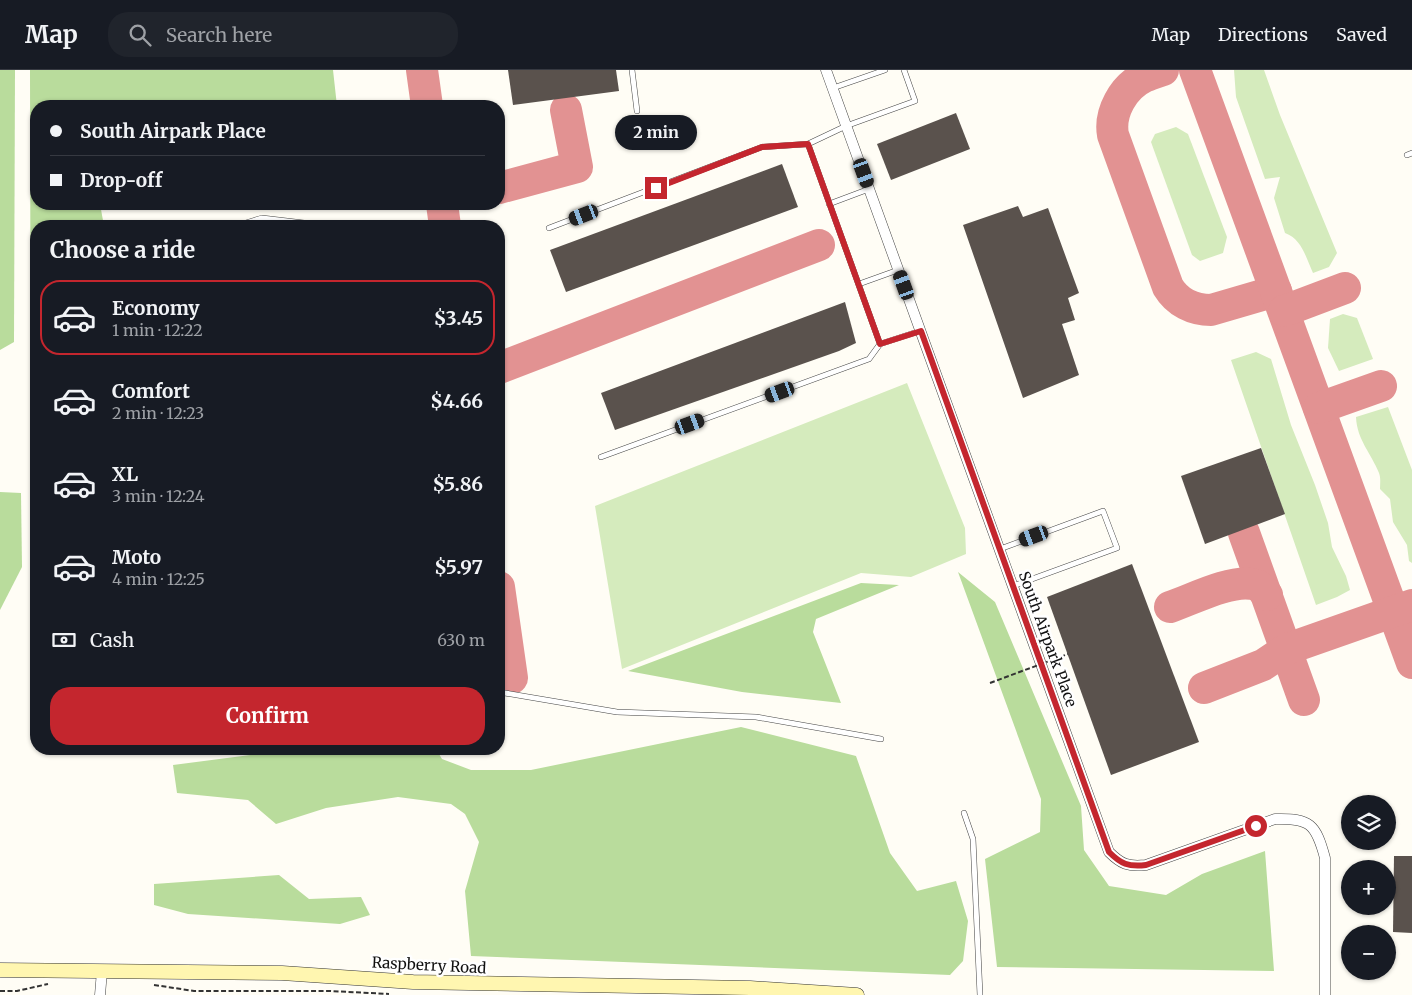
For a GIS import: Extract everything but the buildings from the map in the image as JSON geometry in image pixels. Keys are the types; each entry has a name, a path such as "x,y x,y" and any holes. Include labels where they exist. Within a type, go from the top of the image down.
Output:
{"street":[{"name":"South Airpark Place","path":"826,70 1109,852 1119,862 1130,867 1146,865 1275,819 1296,818 1312,826 1320,840 1325,858 1325,995"},
{"name":"Raspberry Road","path":"0,970 282,973 413,982 636,991 750,988 857,995"},
{"path":"100,995 102,971"}],"lane":[{"path":"632,70 637,111"},
{"path":"832,88 885,70"},
{"path":"549,228 762,147 808,144 846,126 915,101 904,70"},
{"path":"808,144 880,344"},
{"path":"830,204 869,189"},
{"path":"256,220 262,218 279,220"},
{"path":"859,284 899,270"},
{"path":"601,457 869,359 880,344 921,331"},
{"path":"1000,549 1103,511 1117,548 1013,586"},
{"path":"505,693 617,712 756,717 881,739"},
{"path":"964,813 973,839 980,995"}],"path":[{"path":"990,683 1068,654"},
{"path":"0,992 17,991 49,984"},
{"path":"149,985 194,991 330,991 393,995"}],"green space":[{"path":"0,70 15,70 14,342 0,350"},
{"path":"30,70 333,70 336,100 30,100"},
{"path":"1234,70 1264,70 1280,115 1337,253 1329,267 1313,273 1306,255 1299,244 1285,233 1274,198 1280,177 1265,179 1236,97"},
{"path":"1176,127 1188,134 1227,237 1223,253 1200,261 1192,255 1151,142 1155,134"},
{"path":"30,210 101,210 103,220 30,220"},
{"path":"1343,314 1357,318 1373,359 1339,371 1328,348 1330,319"},
{"path":"1256,352 1271,359 1291,425 1328,523 1332,547 1346,576 1350,590 1316,605 1231,360"},
{"path":"907,383 965,528 966,554 911,577 861,573 622,669 595,506"},
{"path":"1388,407 1412,470 1412,563 1409,561 1407,545 1393,522 1390,499 1380,489 1379,473 1362,440 1357,425 1356,417"},
{"path":"0,492 21,493 22,567 0,610"},
{"path":"958,572 995,602 1081,806 1084,850 1109,886 1166,895 1202,874 1265,851 1274,971 997,967 985,859 1040,832 1041,799"},
{"path":"861,583 899,585 816,619 813,632 841,703 742,692 628,671"},
{"path":"741,727 856,756 890,853 917,891 956,881 968,921 963,961 950,975 471,956 465,891 479,842 465,814 451,804 398,797 326,808 276,824 248,800 177,793 173,765 250,755 440,755 442,759 471,770 531,770"},
{"path":"279,875 309,899 361,897 370,915 340,924 188,914 154,905 154,884"}],"taxiway":[{"path":"422,70 426,100"},
{"path":"1163,70 1136,81 1130,87 1119,102 1112,127 1113,135 1168,287 1181,301 1192,307 1204,310 1211,310 1276,291"},
{"path":"1195,70 1412,663"},
{"path":"505,186 577,167 566,110"},
{"path":"443,210 444,220"},
{"path":"505,366 819,245"},
{"path":"1284,311 1345,288"},
{"path":"1319,408 1381,386"},
{"path":"1244,533 1304,700"},
{"path":"1170,607 1210,591 1232,585 1257,585 1267,595"},
{"path":"1204,688 1263,665 1287,649 1412,605"},
{"path":"505,629 512,678"}],"route":[{"path":"656,188 762,147 808,144 880,344 921,331 1109,852 1119,862 1130,867 1146,865 1256,826"}]}
